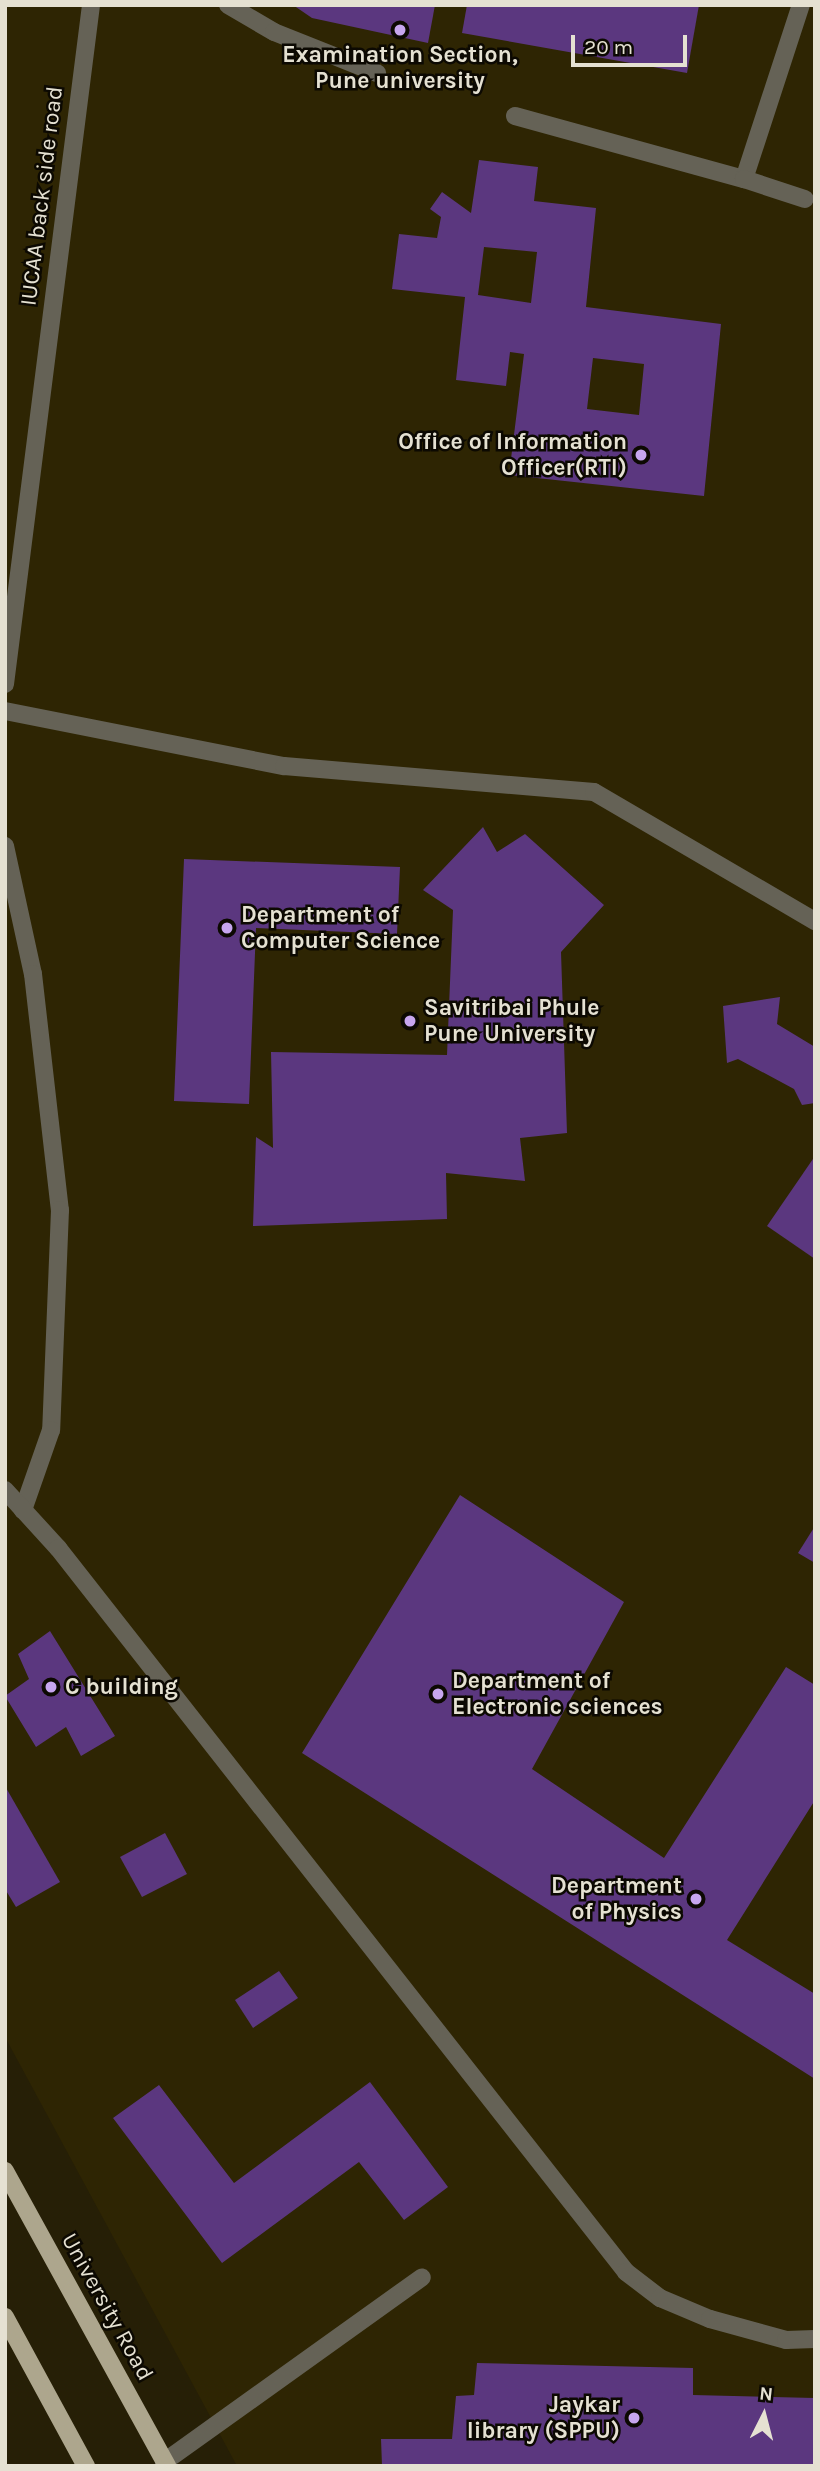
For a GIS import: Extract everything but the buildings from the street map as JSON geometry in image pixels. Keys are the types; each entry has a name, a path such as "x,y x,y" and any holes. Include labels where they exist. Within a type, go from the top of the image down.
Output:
{"main road":[{"name":"University Road","path":"5,2171 166,2464"},
{"path":"5,2317 86,2466"}],"lane":[{"name":"IUCAA back side road","path":"5,684 91,5"},
{"path":"228,5 274,32 377,72"},
{"path":"744,179 801,5"},
{"path":"515,116 744,179 805,199"},
{"path":"5,711 284,766 594,792 815,921"},
{"path":"5,846 33,974 60,1210 51,1430 23,1510"},
{"path":"5,1490 58,1548 626,2272 660,2298 710,2319 786,2340 815,2339"},
{"path":"166,2464 422,2277"}],"shaded area":[{"name":"Savitribai Phule Pune University","path":"5,5 815,5 815,2466 237,2466 5,2037"}],"place":[{"name":"Examination Section, Pune university","path":"400,30"},
{"name":"Office of Information Officer(RTI)","path":"641,455"},
{"name":"Department of Computer Science","path":"227,928"},
{"name":"Savitribai Phule Pune University","path":"410,1021"},
{"name":"C building","path":"51,1687"},
{"name":"Department of Electronic sciences","path":"438,1694"},
{"name":"Department of Physics","path":"696,1899"},
{"name":"Jaykar library (SPPU)","path":"634,2418"}]}
